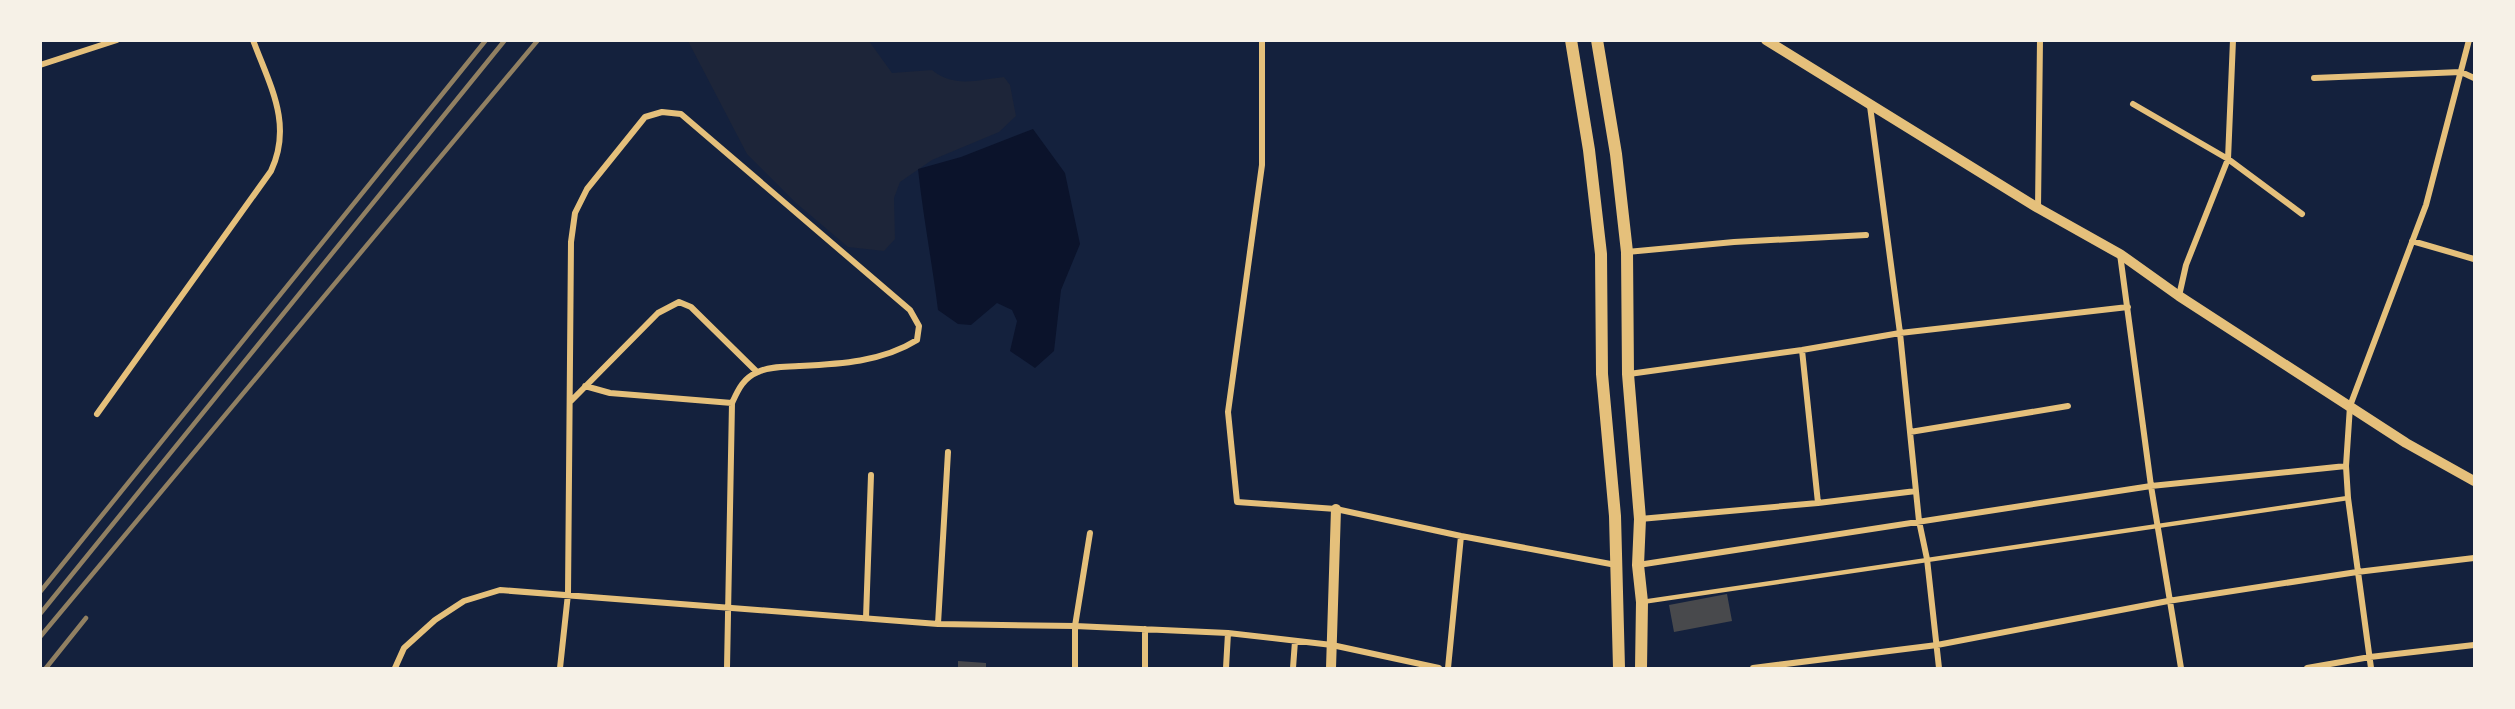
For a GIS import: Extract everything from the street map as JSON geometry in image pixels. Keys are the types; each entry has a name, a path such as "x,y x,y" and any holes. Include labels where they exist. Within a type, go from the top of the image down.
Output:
{"main road":[{"path":"1571,40 1589,150 1601,254 1602,374 1615,516 1619,669"},
{"path":"1597,40 1616,154 1627,252 1628,374 1640,519 1638,565 1642,602 1641,669"}],"street":[{"path":"40,65 117,40"},
{"path":"97,414 271,171 279,154 282,130 276,101 253,40"},
{"path":"1262,40 1262,165 1228,412 1238,502 1336,509 1616,566"},
{"path":"1766,40 2038,208 2120,254 2179,296 2406,443 2475,481"},
{"path":"2038,208 2040,40"},
{"path":"2179,296 2186,265 2228,159 2233,40"},
{"path":"2371,669 2348,498 2346,466 2350,406 2426,205 2469,40"},
{"path":"2314,78 2461,72 2475,78"},
{"path":"2133,104 2228,159 2302,214"},
{"path":"1870,106 1899,333 1919,521 1940,669"},
{"path":"560,669 568,594 571,242 575,213 587,189 645,117 662,112 681,114 910,310 919,326 917,340 904,348 846,363 771,368 757,372 740,385 732,403 727,669"},
{"path":"1627,252 1734,242 1866,235"},
{"path":"2412,241 2475,259"},
{"path":"2120,254 2157,527 2181,669"},
{"path":"569,402 658,313 679,302 691,307 757,372"},
{"path":"1628,374 1803,350 1899,333 2128,307"},
{"path":"1803,350 1818,503"},
{"path":"585,386 610,393 732,403"},
{"path":"1910,432 2068,406"},
{"path":"938,624 948,452"},
{"path":"1638,565 2151,486 2346,466"},
{"path":"866,618 871,475"},
{"path":"1640,519 1818,503 1916,491"},
{"path":"1331,669 1336,509"},
{"path":"1075,669 1075,626 1090,533"},
{"path":"1448,669 1461,536"},
{"path":"1753,669 1937,645 2168,601 2357,572 2475,558"},
{"path":"395,669 404,648 435,620 464,601 500,590 938,624 1075,626 1228,633 1332,645 1439,669"},
{"path":"1144,629 1145,669"},
{"path":"1226,669 1228,633"},
{"path":"1293,669 1295,641"},
{"path":"2307,669 2370,657 2475,645"}],"lane":[{"path":"1642,602 2348,498"}],"shaded area":[{"path":"688,41 869,41 892,73 932,70 940,76 957,81 1004,77 1010,85 1016,116 999,132 932,160 900,182 894,198 895,239 884,251 848,247 796,203 747,154"},
{"path":"1033,129 1065,173 1080,244 1061,290 1054,351 1035,368 1010,351 1017,321 1012,310 997,303 971,325 958,324 938,310 918,169 961,157"}],"building":[{"path":"1727,594 1732,621 1674,632 1669,605"},
{"path":"958,661 986,663 986,668 958,668"}],"railway":[{"path":"40,592 486,40"},
{"path":"40,614 505,40"},
{"path":"40,637 538,40"},
{"path":"46,668 86,618"}]}
